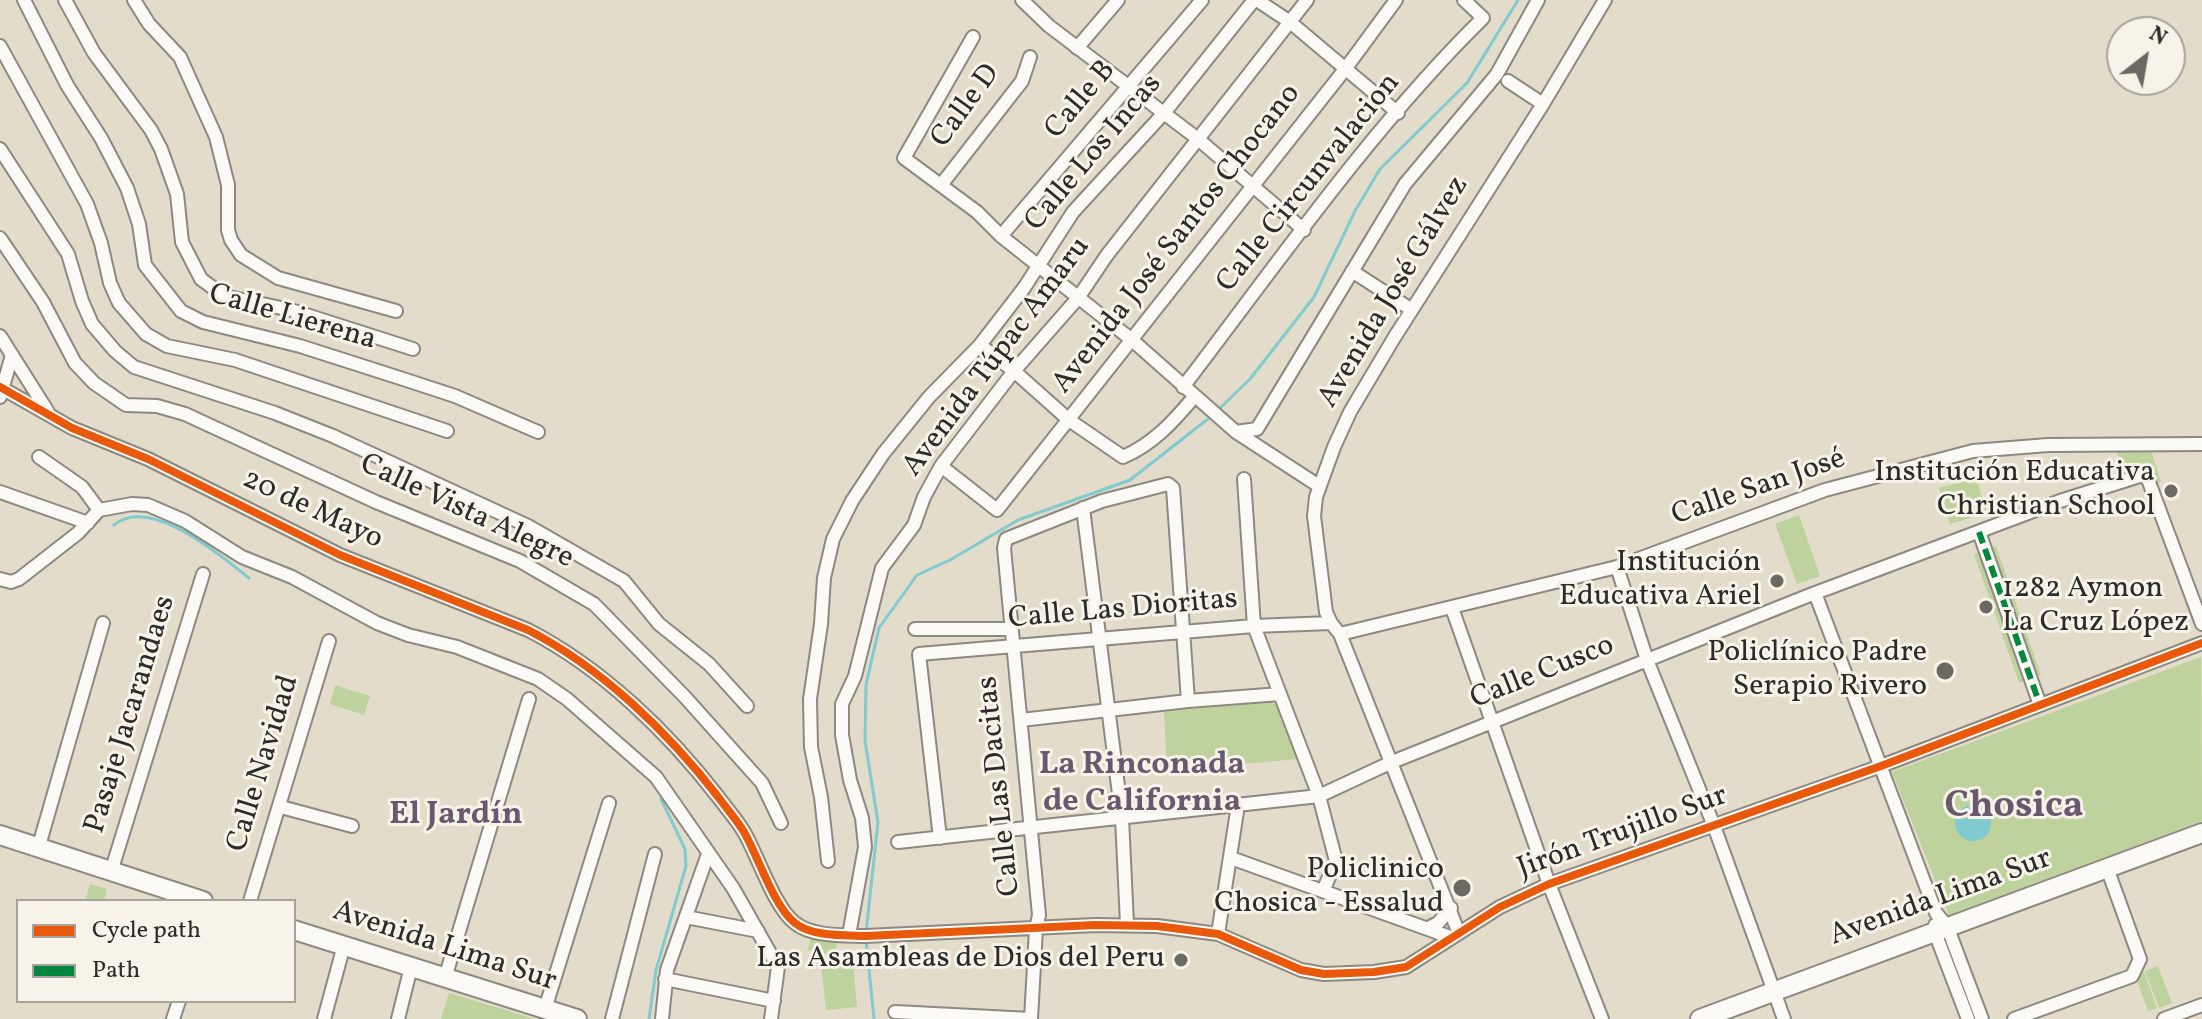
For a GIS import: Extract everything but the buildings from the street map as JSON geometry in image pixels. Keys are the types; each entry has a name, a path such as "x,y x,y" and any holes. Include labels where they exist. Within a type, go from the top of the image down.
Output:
{"highway":[{"name":"Avenida Lima Sur","path":"1700,1019 1774,992 1939,923 2202,833"},
{"path":"2,837 197,899"},
{"name":"Avenida Lima Sur","path":"296,931 577,1019"}],"street":[{"name":"Calle Lierena","path":"24,0 67,85 101,138 127,188 139,224 147,268 181,311 203,322 300,346 455,396 538,432"},
{"path":"65,0 94,53 151,130 161,149 177,194 182,242 201,279 224,296 291,310 413,349"},
{"path":"134,0 145,20 180,57 216,137 228,185 228,230 241,255 278,278 396,311"},
{"path":"1022,0 1049,26 1198,139 1304,230"},
{"path":"1077,48 1118,0"},
{"name":"Calle B","path":"1001,236 1202,0"},
{"path":"1256,0 1290,22 1398,113"},
{"name":"Calle Los Incas","path":"828,861 821,797 811,747 810,699 824,578 833,539 852,501 883,454 929,397 980,345 1024,288 1073,212 1164,113 1256,0"},
{"name":"Avenida Túpac Amaru","path":"849,935 865,847 862,818 850,780 842,735 842,704 855,676 882,568 914,525 924,497 941,466 1014,371 1078,298 1107,255 1307,0"},
{"name":"Avenida José Santos Chocano","path":"941,466 997,510 1346,68 1396,0"},
{"name":"Calle Circunvalacion","path":"1183,387 1398,113 1483,18 1464,0"},
{"path":"1236,432 1257,429 1405,184 1497,74 1538,0"},
{"name":"Avenida José Gálvez","path":"1454,934 1451,908 1340,634 1326,612 1314,516 1319,486 1350,412 1605,0"},
{"path":"973,37 904,158 977,212 1001,236 1132,340 1236,432 1319,486"},
{"path":"0,46 87,204 101,243 110,283 119,303 139,328 159,343 179,350 235,360 447,431"},
{"name":"Calle D","path":"941,185 1022,81 1030,57"},
{"path":"1508,81 1543,104"},
{"path":"0,149 68,254 92,324 115,351 134,367 275,413 333,436 528,526 624,581 659,624 709,664 747,706"},
{"name":"Calle Vista Alegre","path":"0,238 43,302 71,358 94,383 126,405 157,406 185,414 376,502 520,561 594,604 685,697 762,783 781,823"},
{"path":"1352,271 1412,310"},
{"path":"0,336 52,418"},
{"path":"980,345 1069,420 1123,457 1142,449 1169,426 1194,397"},
{"path":"1,391 12,355"},
{"name":"20 de Mayo","path":"1,391 52,418 148,459 340,555 528,630 553,643 599,676 684,756 743,831 785,911 795,923 807,929 849,935"},
{"name":"Calle San José","path":"1340,634 1617,567 1825,490 1973,451 2048,445 2202,444"},
{"path":"39,457 82,487 99,510"},
{"name":"Calle Cusco","path":"898,842 1319,796 1392,762 1815,593 2060,501 2146,474 2202,624"},
{"path":"1244,479 1254,626 1319,796 1336,861 1323,891"},
{"path":"1127,924 1122,818 1083,508 1168,484 1173,488 1188,701"},
{"path":"0,492 88,523"},
{"path":"0,579 11,582 19,579 88,523 99,510 132,504 148,505 185,521 242,557 292,577 377,623 408,635 457,647 538,679 567,699 656,777 733,888 778,967 771,1019"},
{"name":"Calle Las Dacitas","path":"1031,1019 1039,915 1004,548 1006,539 1083,508"},
{"path":"1979,532 2040,705"},
{"path":"1617,567 1647,660 1714,826 1784,1019"},
{"name":"Pasaje Jacarandaes","path":"111,872 203,574"},
{"path":"1815,593 1939,923 1968,1019"},
{"path":"1452,608 1495,723 1549,884 1602,1019"},
{"path":"38,849 103,623"},
{"name":"Calle Las Dioritas","path":"940,838 919,654 1254,626 1331,623"},
{"path":"915,629 1011,629"},
{"name":"Calle Navidad","path":"251,899 329,641"},
{"name":"Jirón Trujillo Sur","path":"849,935 1127,924 1218,934 1242,942 1292,967 1324,974 1406,967 1500,907 1549,884 1881,766 2202,643"},
{"path":"1021,720 1280,694"},
{"path":"445,978 529,699"},
{"path":"545,1009 609,803"},
{"path":"1218,934 1238,805"},
{"path":"281,807 352,826"},
{"path":"612,1019 655,854"},
{"path":"662,1019 665,979 708,854"},
{"path":"1231,858 1428,928 1454,934"},
{"path":"2014,1019 2132,976 2138,968 2140,959 2107,868"},
{"path":"1428,928 1438,923 1451,908"},
{"path":"686,917 758,931"},
{"path":"1939,923 1982,1019"},
{"path":"324,1019 344,945"},
{"path":"398,1019 411,967"},
{"path":"665,979 774,1001"},
{"path":"2164,1019 2202,1005"},
{"path":"895,1012 1031,1019"}],"green space":[{"path":"2116,450 2151,450 2161,482 2155,484 2145,469 2125,472"},
{"path":"1976,478 1987,513 1950,524 1939,488"},
{"path":"1799,515 1820,576 1797,584 1775,524"},
{"path":"1996,546 2041,675 2035,677 1991,547"},
{"path":"1979,552 2024,681 2019,683 1974,554"},
{"path":"2201,657 2202,821 1949,915 1892,772"},
{"path":"335,685 370,696 364,715 330,704"},
{"path":"1268,701 1280,706 1297,759 1167,771 1164,712"},
{"path":"90,884 107,889 104,899 86,899"},
{"path":"811,937 837,943 835,956 808,950"},
{"path":"853,961 857,1007 826,1010 821,964"},
{"path":"2158,966 2172,1003 2159,1008 2145,971"},
{"path":"2144,972 2157,1008 2148,1011 2135,975"},
{"path":"449,993 535,1019 441,1019"}],"water":[{"path":"1973,805 1986,810 1991,823 1986,836 1973,841 1960,836 1955,823 1960,810"}],"waterway":[{"path":"1218,410 1250,379 1314,297 1355,211 1380,169 1467,83 1518,0"},
{"path":"866,933 878,822 865,741 866,685 879,628 917,575 950,560 1018,520 1130,480 1213,415"},
{"path":"114,525 129,518 146,517 165,523 203,543 249,578"},
{"path":"649,1019 656,970 686,866 685,849 661,799"},
{"path":"866,940 874,1019"}],"marked path":[{"path":"1979,532 2040,705"}],"cycle path":[{"path":"0,387 72,428 148,459 340,555 528,630 555,645 608,682 678,749 741,828 773,894 787,915 802,928 829,934 866,936 1095,925 1157,926 1218,934 1301,970 1324,974 1406,967 1500,907 1549,884 1881,766 2202,643"}],"place":[{"name":"Institución Educativa Christian School","path":"2171,491"},
{"name":"Institución Educativa Ariel","path":"1777,581"},
{"name":"1282 Aymon La Cruz López","path":"1986,607"},
{"name":"Policlínico Padre Serapio Rivero","path":"1945,671"},
{"name":"Policlinico Chosica - Essalud","path":"1462,888"},
{"name":"Las Asambleas de Dios del Peru","path":"1181,960"}],"district":[{"name":"La Rinconada de California","path":"1142,786"},
{"name":"Chosica","path":"2014,809"},
{"name":"El Jardín","path":"456,817"}]}
